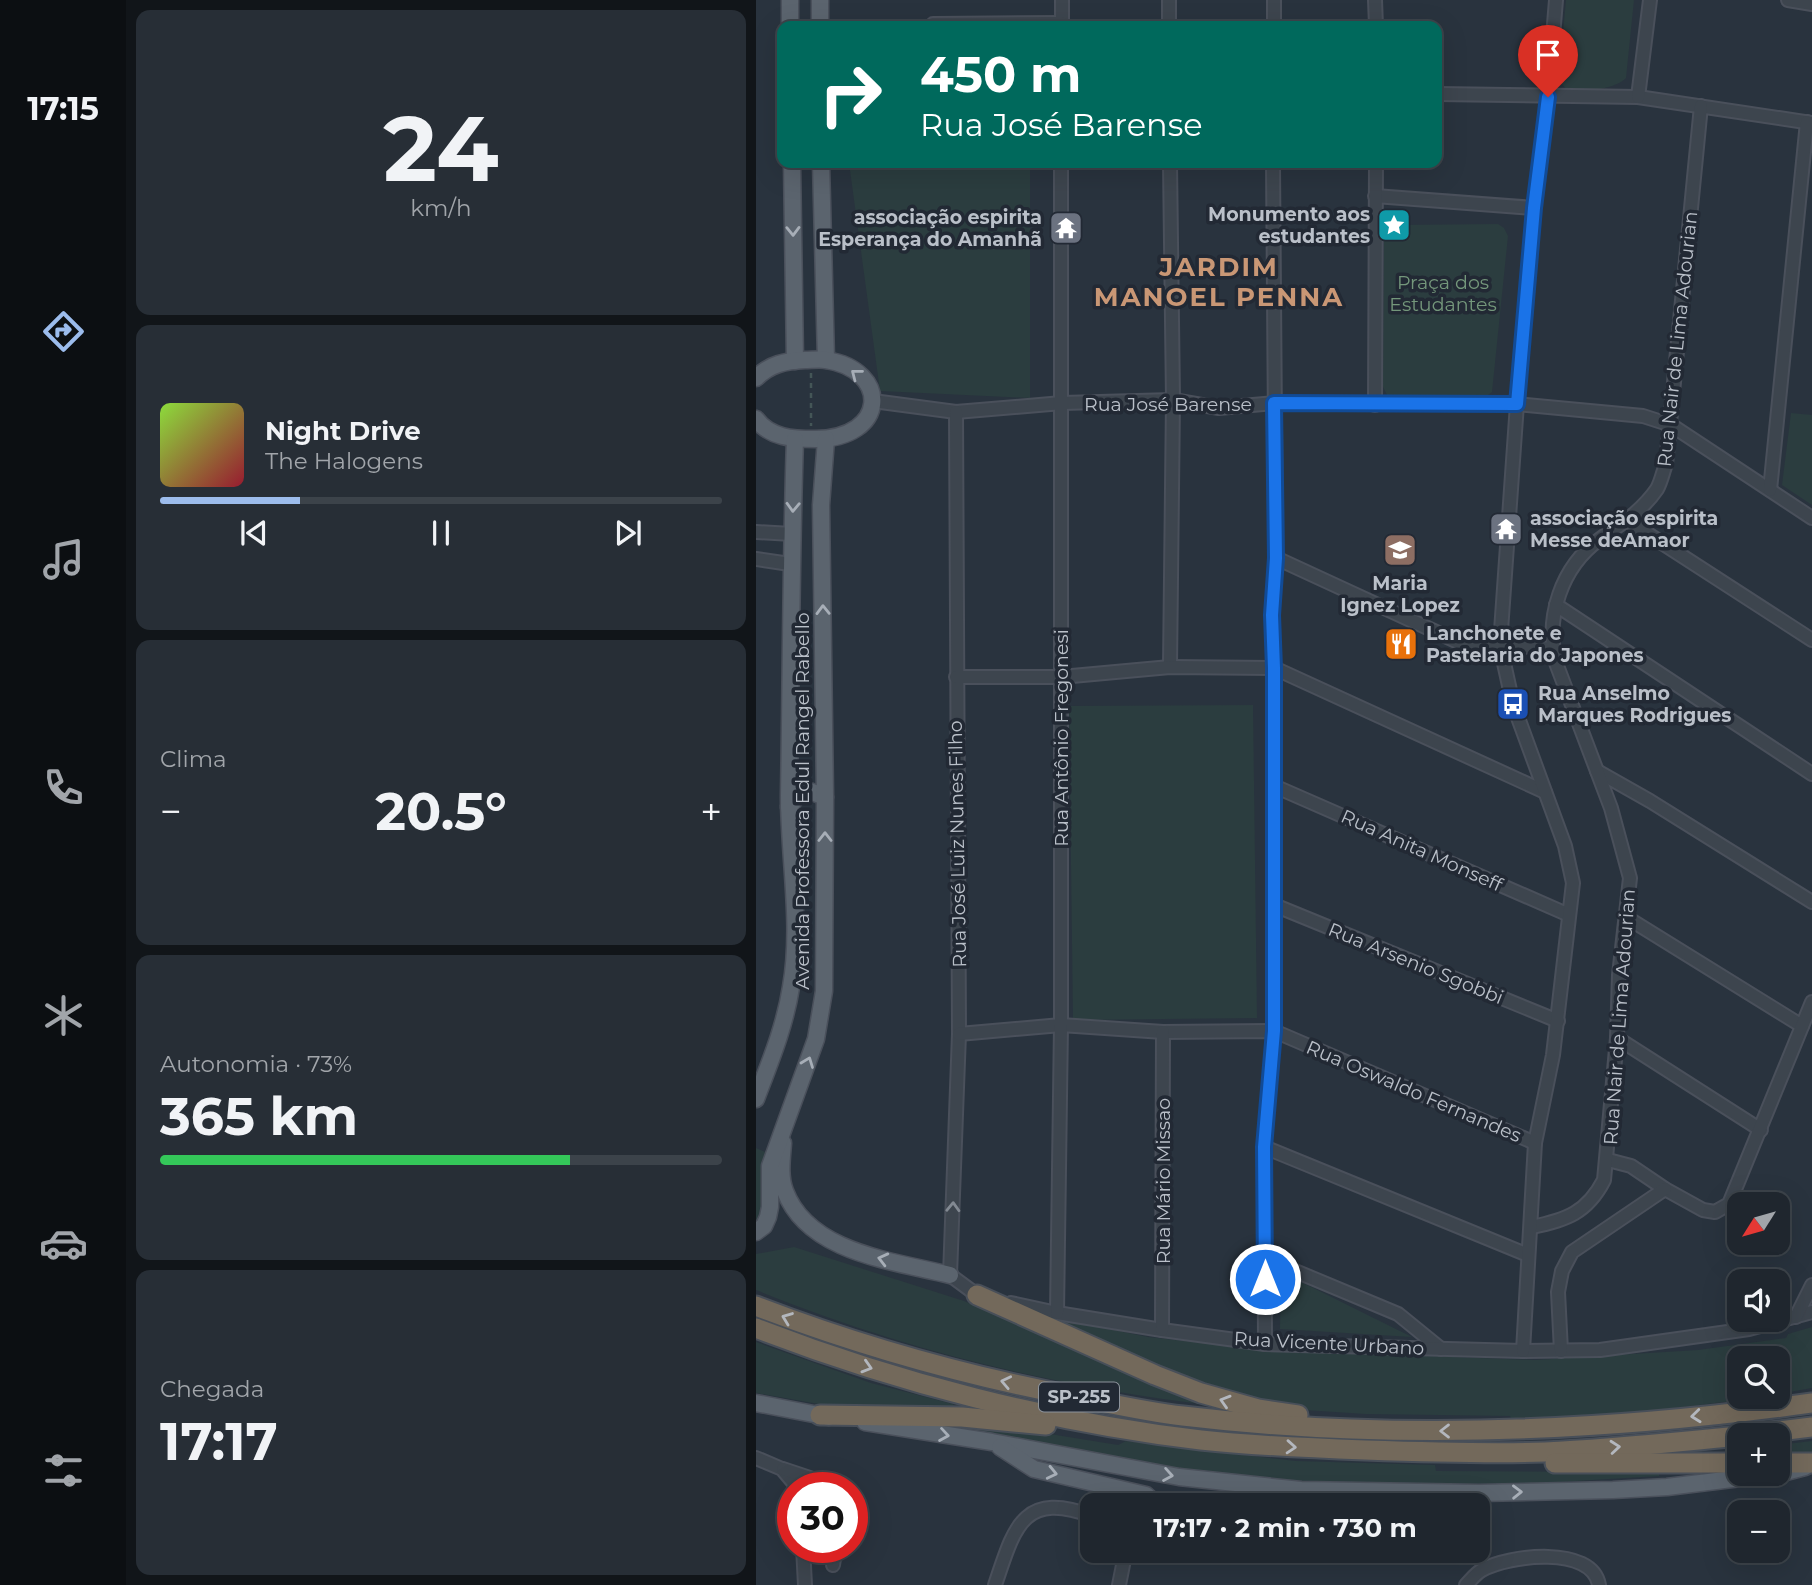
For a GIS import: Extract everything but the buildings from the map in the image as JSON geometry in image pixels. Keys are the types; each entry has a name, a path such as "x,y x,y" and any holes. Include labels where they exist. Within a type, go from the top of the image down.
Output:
{"highway":[{"path":"977,1295 1155,1375 1227,1402 1258,1409 1413,1431"},
{"name":"SP-255","path":"756,1306 799,1323 980,1377 1181,1416 1269,1425 1413,1431 1588,1427 1764,1410 1812,1400"},
{"name":"SP-255","path":"756,1328 861,1365 977,1398 1071,1419 1199,1440 1425,1453 1543,1452 1727,1437"},
{"path":"820,1415 996,1419 1199,1440"},
{"path":"1790,1430 1812,1427"},
{"path":"1425,1453 1500,1462 1727,1463"},
{"path":"1790,1463 1812,1464"}],"main road":[{"path":"790,0 790,21"},
{"path":"820,0 820,21"},
{"path":"792,168 795,361"},
{"path":"821,168 826,360"},
{"path":"756,379 765,369 795,361 826,360 855,369 871,390 873,401 867,419 856,431 842,437 795,439 772,433 756,419"},
{"name":"Avenida Professora Edul Rangel Rabello","path":"756,1099 783,1026 792,986 795,948 789,807 790,564 795,439"},
{"name":"Avenida Professora Edul Rangel Rabello","path":"756,1232 764,1226 771,1207 770,1166 816,1039 824,991 825,797 821,505 826,439"},
{"path":"789,807 800,793 807,790 825,797"},
{"path":"783,1126 784,1190 807,1224 820,1235 850,1250 950,1275"},
{"path":"756,1403 992,1442 1179,1477 1245,1485 1366,1493 1550,1492 1653,1488 1782,1474 1812,1464"},
{"path":"992,1442 1034,1469 1137,1493"}],"street":[{"path":"1062,0 1062,21"},
{"path":"1169,0 1169,21"},
{"path":"1274,21 1275,0"},
{"path":"1375,0 1376,21"},
{"path":"1523,1352 1535,1143 1558,1021 1573,883 1565,846 1513,704 1500,645 1534,208 1548,97 1556,0"},
{"path":"1638,97 1650,0"},
{"path":"1788,0 1812,4"},
{"path":"1442,94 1638,97 1809,123 1769,490"},
{"name":"Rua Nair de Lima Adourian","path":"1532,1227 1555,1222 1579,1211 1595,1199 1604,1180 1608,1160 1617,1038 1619,975 1630,878 1611,808 1553,649 1552,623 1571,568 1598,540 1628,521 1657,488 1666,464 1701,106"},
{"name":"Rua Antônio Fregonesi","path":"1057,1313 1061,1025 1061,168"},
{"path":"1170,168 1173,400 1170,667"},
{"path":"1265,1344 1264,1147 1274,1031 1272,615 1276,558 1273,168"},
{"path":"1375,405 1376,168"},
{"path":"1375,196 1534,208"},
{"name":"Rua José Barense","path":"873,401 956,412 1062,403 1173,400 1219,408 1274,403 1517,404 1643,416 1671,425 1812,518"},
{"name":"Rua José Luiz Nunes Filho","path":"950,1275 959,1034 956,412"},
{"path":"1628,521 1812,640"},
{"path":"756,531 792,534"},
{"path":"1276,558 1471,648 1500,645 1553,649"},
{"path":"756,559 790,564"},
{"path":"1556,605 1812,774"},
{"path":"956,677 1060,677 1170,667 1274,668 1545,792"},
{"path":"1597,771 1650,800 1812,902"},
{"name":"Rua Anita Monseff","path":"1274,786 1569,915"},
{"name":"Rua Arsenio Sgobbi","path":"1274,905 1558,1021"},
{"path":"1626,917 1802,1026"},
{"path":"1608,1160 1631,1166 1703,1210 1715,1212 1729,1204 1812,1002"},
{"name":"Rua Oswaldo Fernandes","path":"959,1034 1061,1025 1163,1032 1274,1031 1535,1143"},
{"name":"Rua Mário Missao","path":"1162,1330 1163,1032"},
{"path":"1617,1038 1761,1130"},
{"path":"1264,1147 1528,1255"},
{"path":"1561,1351 1558,1292 1562,1271 1572,1252 1665,1189"},
{"path":"1264,1258 1398,1314 1441,1349"},
{"path":"950,1275 977,1295"},
{"path":"1796,1317 1812,1285"},
{"name":"Rua Vicente Urbano","path":"977,1295 1057,1313 1265,1344 1523,1352 1600,1350 1749,1329 1812,1312"},
{"path":"756,1458 791,1472"},
{"path":"995,1585 1009,1542 1018,1527 1037,1510 1059,1506 1080,1512"},
{"path":"1466,1585 1481,1570 1506,1561 1549,1557 1581,1561 1596,1572 1600,1585"},
{"path":"804,1563 806,1585"},
{"path":"1119,1585 1123,1563"}],"green space":[{"path":"1566,0 1634,0 1626,78 1622,82 1582,91 1569,90 1562,85 1559,77"},
{"path":"850,168 1030,168 1030,398 880,391"},
{"name":"Praça dos Estudantes","path":"1498,224 1508,236 1492,392 1480,401 1396,401 1388,397 1383,387 1384,234 1394,225"},
{"path":"1791,413 1812,415 1812,505 1782,485"},
{"path":"1253,705 1257,1018 1073,1020 1069,706"},
{"path":"756,1148 765,1152 761,1185 763,1210 756,1226"},
{"path":"794,1247 964,1301 1210,1405 1094,1388 979,1363 866,1330 756,1290 756,1254"},
{"path":"1281,1272 1412,1337 1280,1329"},
{"path":"1045,1316 1148,1337 1268,1350 1535,1360 1727,1346 1727,1402 1641,1412 1511,1419 1510,1416 1366,1414 1305,1410 1207,1388"},
{"path":"1812,1327 1812,1388 1790,1392 1790,1346 1727,1346 1786,1338 1788,1334"},
{"path":"756,1342 871,1383 953,1404 958,1412 830,1406 756,1393"},
{"path":"915,1423 1019,1429 1118,1445 1126,1441 1296,1461 1435,1465 1436,1471 1659,1472 1659,1476 1543,1483 1432,1484 1269,1480 1116,1460"},
{"path":"1812,1441 1812,1457 1790,1456 1790,1444"}],"place":[{"name":"Monumento aos estudantes","path":"1394,225"},
{"name":"associação espirita Esperança do Amanhã","path":"1066,228"},
{"name":"associação espirita Messe deAmaor","path":"1506,529"},
{"name":"Maria Ignez Lopez","path":"1400,550"},
{"name":"Lanchonete e Pastelaria do Japones","path":"1401,644"},
{"name":"Rua Anselmo Marques Rodrigues","path":"1513,704"}],"district":[{"name":"JARDIM MANOEL PENNA","path":"1219,282"}],"route":[{"path":"1265,1279 1264,1147 1274,1031 1274,403 1517,404 1534,208 1548,97"}]}
